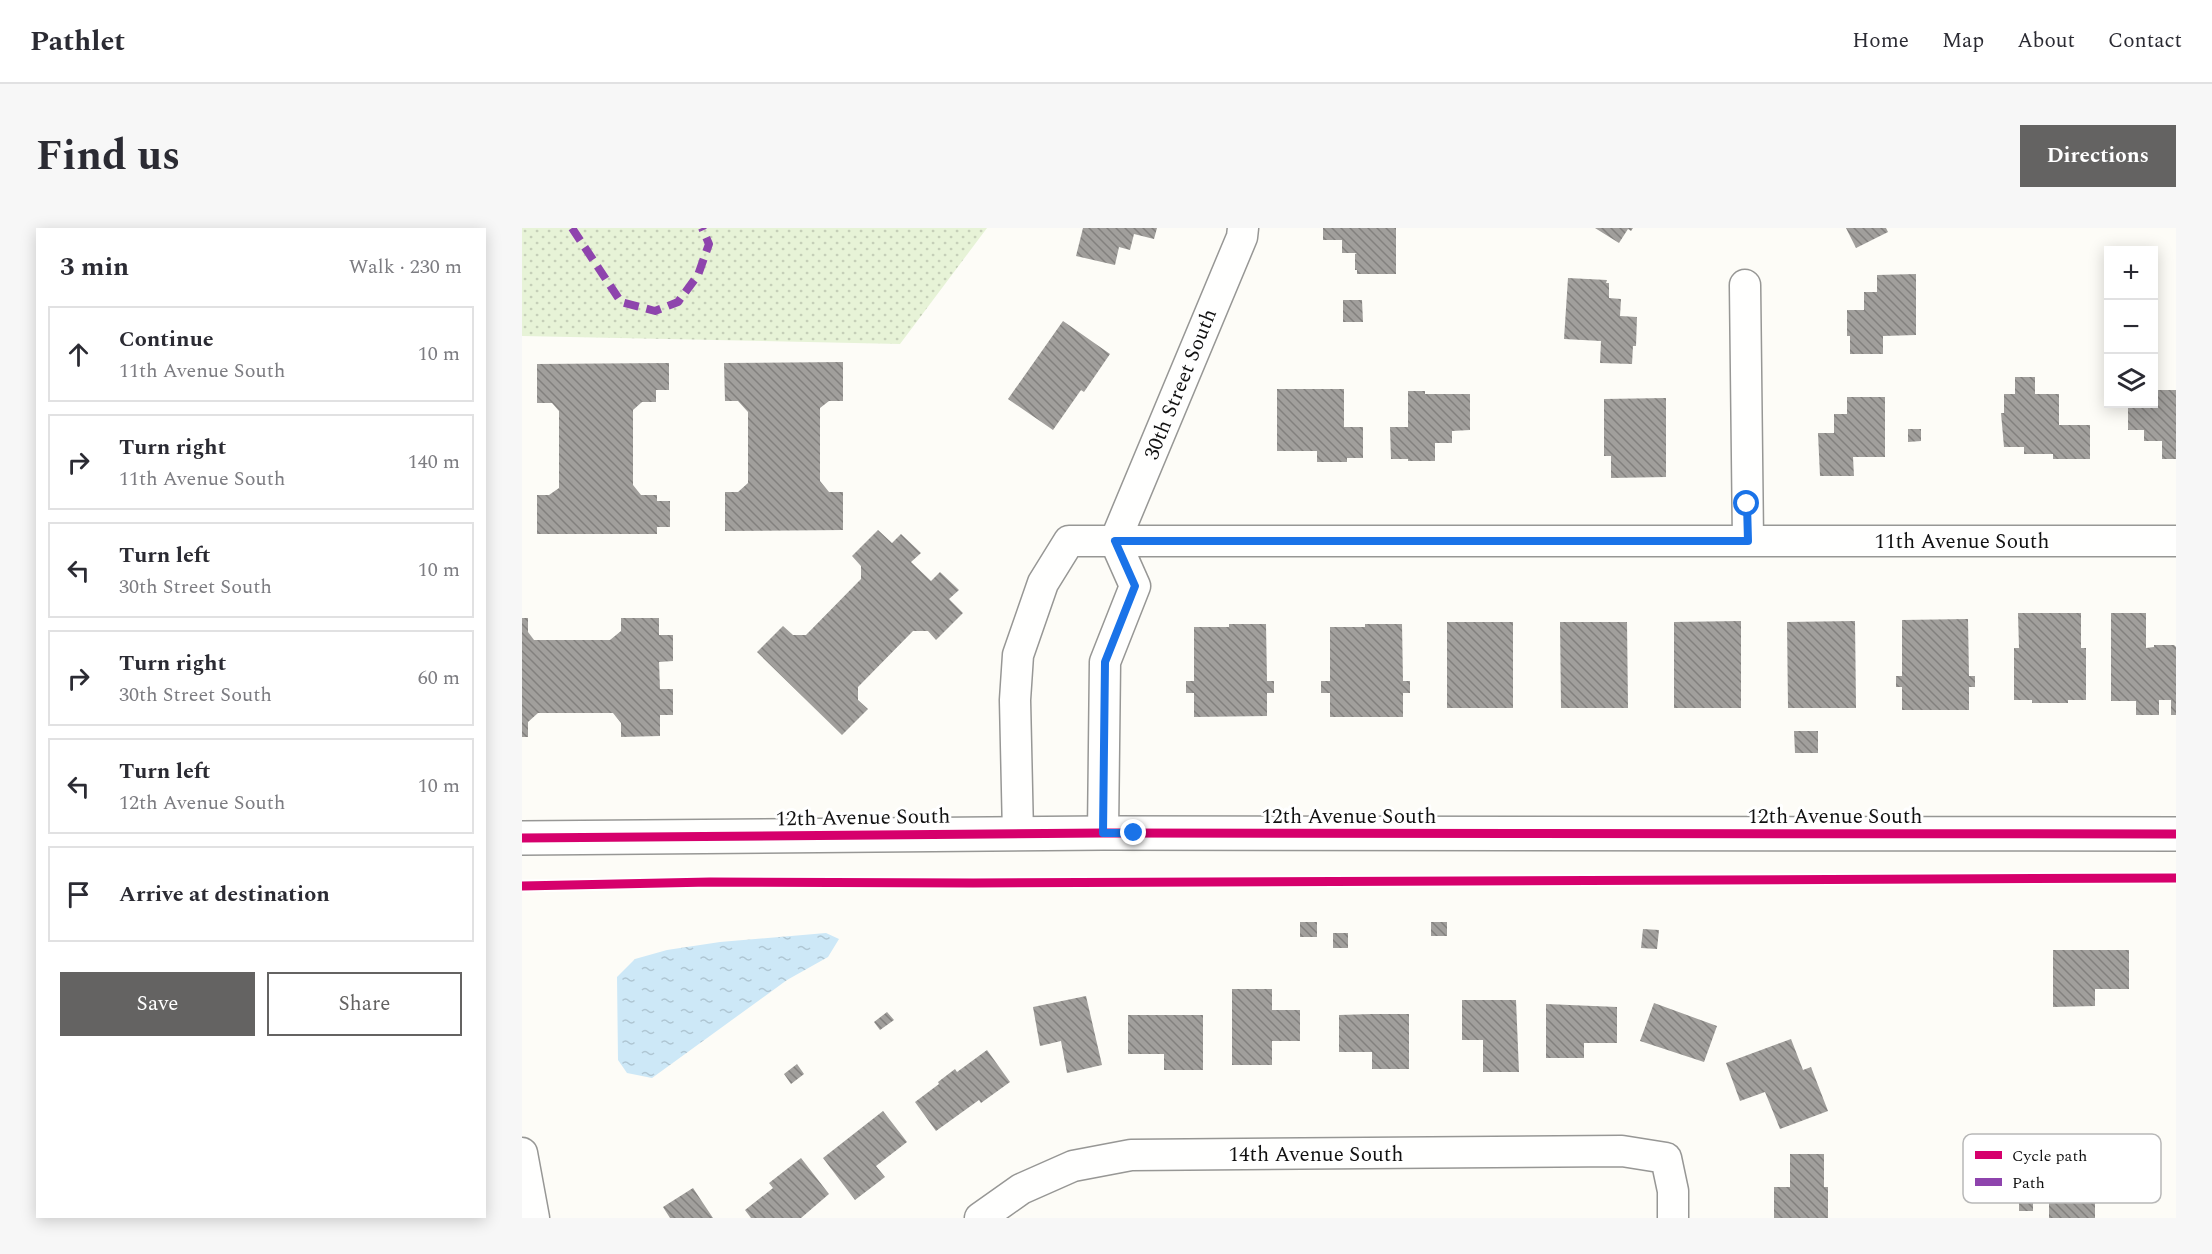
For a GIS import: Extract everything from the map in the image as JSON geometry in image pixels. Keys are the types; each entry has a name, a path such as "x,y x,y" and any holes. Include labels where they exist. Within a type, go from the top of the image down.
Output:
{"street":[{"name":"30th Street South","path":"1115,541 1242,237 1243,228"},
{"path":"1745,285 1748,541"},
{"path":"1018,834 1015,700 1018,655 1043,583 1069,541 1115,541 1135,586 1105,662 1103,833"},
{"name":"11th Avenue South","path":"1115,541 2176,541"},
{"name":"12th Avenue South","path":"522,838 1103,833 2176,834"},
{"name":"14th Avenue South","path":"980,1218 1021,1189 1073,1166 1131,1155 1622,1151 1666,1158 1673,1191 1673,1218"},
{"path":"522,1153 534,1218"}],"green space":[{"path":"522,228 987,228 900,344 522,336"}],"water":[{"path":"826,933 839,939 828,957 787,980 652,1078 627,1073 618,1060 617,977 635,959 667,950 720,942"}],"building":[{"path":"1083,228 1157,228 1154,239 1134,234 1130,250 1119,247 1115,265 1076,256"},
{"path":"1323,228 1396,228 1396,274 1357,274 1355,254 1357,253 1342,253 1342,240 1323,240"},
{"path":"1595,228 1633,228 1631,231 1628,229 1619,243"},
{"path":"1846,228 1886,228 1888,232 1856,248"},
{"path":"1916,274 1916,335 1883,336 1883,354 1850,354 1847,310 1864,310 1864,292 1877,292 1877,275"},
{"path":"1568,278 1607,280 1609,298 1621,299 1620,316 1637,317 1636,346 1633,346 1632,364 1600,363 1601,341 1564,339"},
{"path":"1343,300 1362,300 1363,322 1343,322"},
{"path":"1063,321 1110,354 1084,392 1081,390 1053,430 1008,399"},
{"path":"843,362 843,401 829,401 820,408 820,481 829,492 843,492 843,530 725,531 725,492 738,492 748,483 748,412 738,401 725,401 724,363"},
{"path":"669,363 669,390 656,390 656,402 642,402 633,410 633,485 641,495 657,495 657,501 670,501 670,527 657,527 657,534 537,534 537,495 549,495 559,488 559,411 552,403 537,403 537,364"},
{"path":"2015,377 2035,377 2035,394 2059,394 2059,425 2090,425 2090,459 2053,459 2053,454 2024,454 2024,447 2004,447 2001,413 2004,413 2004,394 2015,394"},
{"path":"1277,389 1344,389 1344,427 1363,427 1363,458 1347,458 1347,462 1317,462 1317,451 1277,451"},
{"path":"2158,390 2176,390 2176,459 2162,459 2162,441 2144,441 2144,430 2128,430 2128,408 2158,408"},
{"path":"1408,391 1425,391 1425,394 1470,394 1470,430 1452,431 1452,443 1435,443 1435,461 1391,459 1390,427 1408,427"},
{"path":"1847,397 1885,397 1885,457 1853,457 1854,476 1820,476 1818,433 1834,433 1834,414 1847,414"},
{"path":"1666,398 1666,477 1611,478 1611,456 1604,456 1604,399"},
{"path":"1908,429 1921,429 1921,441 1908,442"},
{"path":"878,530 892,543 901,534 921,553 911,562 931,581 940,572 959,590 949,599 963,613 936,640 928,631 913,631 858,687 858,700 868,709 842,735 757,652 783,626 793,635 806,635 861,579 861,566 852,556"},
{"path":"2018,613 2081,613 2081,648 2086,648 2086,700 2068,700 2068,703 2032,703 2032,700 2014,700 2014,648 2019,648"},
{"path":"2111,613 2146,613 2146,648 2154,647 2154,645 2174,645 2176,647 2176,715 2171,715 2171,700 2159,700 2159,715 2136,715 2136,701 2111,701"},
{"path":"522,618 528,618 528,632 534,640 610,640 621,631 621,618 659,618 659,635 673,635 673,661 659,662 660,689 673,689 673,715 660,715 660,736 621,737 621,723 613,713 538,713 528,722 528,737 522,737"},
{"path":"1968,619 1969,676 1975,676 1975,687 1969,687 1969,710 1902,710 1902,687 1896,687 1896,676 1902,676 1902,620"},
{"path":"1741,621 1741,708 1674,708 1674,622"},
{"path":"1855,621 1856,708 1788,708 1787,622"},
{"path":"1447,622 1513,622 1513,708 1447,708"},
{"path":"1560,622 1627,622 1628,708 1561,708"},
{"path":"1229,624 1266,624 1267,681 1274,681 1274,693 1267,693 1267,716 1194,717 1194,693 1186,693 1186,681 1194,681 1194,627 1229,627"},
{"path":"1365,624 1402,624 1403,681 1410,681 1410,693 1403,693 1403,717 1330,717 1330,693 1321,693 1321,681 1330,681 1330,627 1365,627"},
{"path":"1794,731 1818,731 1818,753 1795,753"},
{"path":"1300,922 1317,922 1317,937 1300,937"},
{"path":"1431,922 1447,922 1447,936 1431,936"},
{"path":"1643,929 1659,930 1657,949 1641,948"},
{"path":"1333,933 1348,933 1348,948 1333,948"},
{"path":"2053,950 2129,950 2129,989 2095,989 2095,1006 2053,1007"},
{"path":"1232,989 1272,989 1272,1010 1300,1010 1300,1041 1272,1041 1272,1065 1232,1065"},
{"path":"1086,996 1102,1065 1067,1073 1061,1041 1040,1046 1033,1007"},
{"path":"1462,1000 1516,1000 1519,1072 1483,1072 1483,1040 1462,1040"},
{"path":"1654,1003 1717,1026 1704,1062 1640,1041"},
{"path":"1546,1004 1617,1007 1617,1043 1584,1043 1584,1058 1546,1058"},
{"path":"887,1012 894,1020 880,1030 874,1022"},
{"path":"1409,1014 1409,1069 1372,1069 1372,1052 1339,1052 1339,1015"},
{"path":"1128,1015 1203,1015 1203,1070 1164,1070 1164,1054 1128,1054"},
{"path":"1791,1039 1803,1070 1811,1067 1828,1111 1780,1129 1765,1092 1740,1101 1726,1063"},
{"path":"987,1050 1010,1082 981,1103 979,1100 936,1131 915,1102 955,1069 957,1072"},
{"path":"797,1064 804,1074 791,1084 784,1074"},
{"path":"883,1111 907,1142 876,1166 885,1177 855,1200 823,1158"},
{"path":"1790,1154 1824,1154 1824,1187 1828,1187 1828,1218 1774,1218 1774,1187 1790,1187"},
{"path":"801,1158 829,1194 801,1218 751,1218 745,1210 773,1188 769,1183"},
{"path":"693,1188 713,1218 670,1218 663,1207"},
{"path":"2019,1203 2033,1203 2033,1211 2019,1211"},
{"path":"2049,1203 2095,1203 2095,1218 2049,1218"}],"marked path":[{"path":"572,228 621,302 655,311 678,302 698,275 709,244 702,228"}],"cycle path":[{"path":"522,838 1103,833 2176,834"},
{"path":"522,886 710,882 2176,878"}],"route":[{"path":"1134,833 1103,833 1105,662 1135,586 1115,541 1748,541 1747,504"}]}
